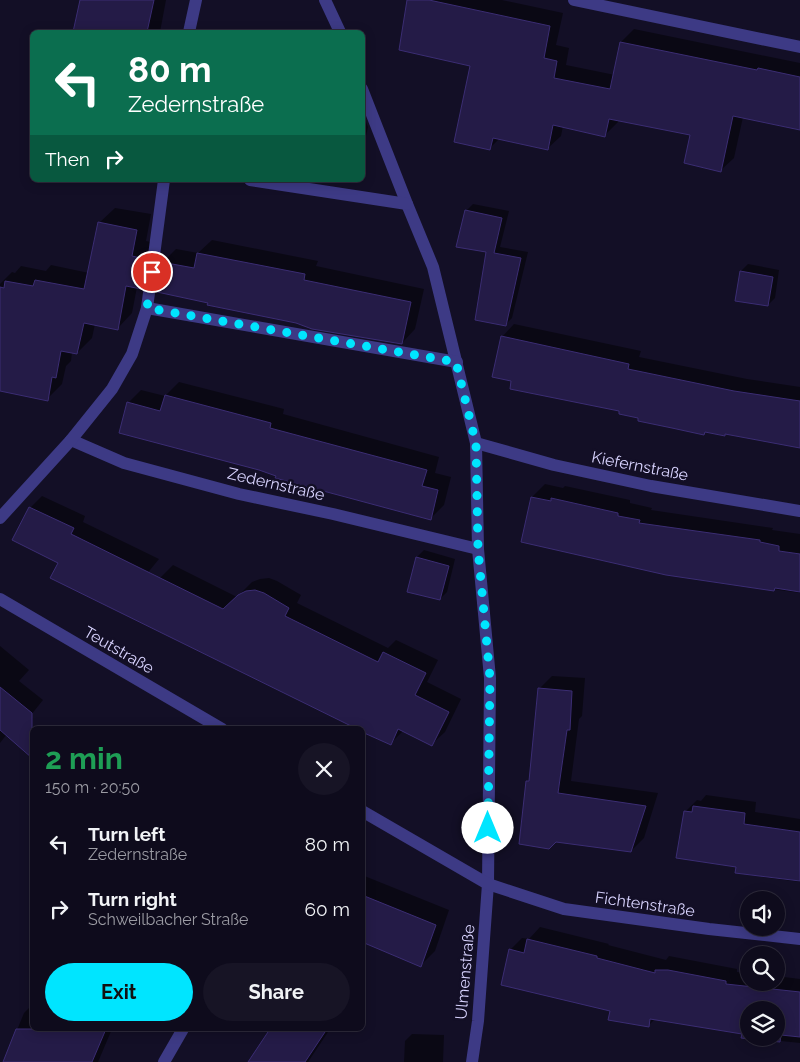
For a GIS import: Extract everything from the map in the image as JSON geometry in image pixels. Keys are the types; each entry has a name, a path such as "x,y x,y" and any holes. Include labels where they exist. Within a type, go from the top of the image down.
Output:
{"street":[{"path":"189,30 196,0"},
{"path":"325,0 339,30"},
{"path":"574,0 800,47"},
{"path":"365,97 433,266 476,444 478,549 490,678 488,884 365,813"},
{"path":"0,518 71,440 112,389 132,354 147,308 164,182"},
{"path":"263,182 407,204"},
{"path":"147,308 456,362"},
{"name":"Zedernstraße","path":"71,440 124,463 230,492 333,514 478,549"},
{"name":"Kiefernstraße","path":"476,444 554,465 641,484 800,511"},
{"name":"Teutstraße","path":"0,599 217,726"},
{"name":"Fichtenstraße","path":"488,884 564,909 709,929 800,939"},
{"name":"Ulmenstraße","path":"472,1062 478,1021 488,884"},
{"path":"164,1062 182,1031"}],"building":[{"path":"80,0 154,0 147,30 73,30"},
{"path":"407,0 429,0 550,26 544,58 557,61 554,78 610,89 620,42 800,77 800,130 733,116 721,172 684,163 690,135 609,119 605,137 553,125 548,150 493,138 490,150 454,142 470,66 399,50"},
{"path":"465,210 502,218 494,253 521,258 506,326 475,320 486,252 456,247"},
{"path":"98,222 137,230 132,256 145,259 141,289 126,286 118,330 84,323 77,354 61,351 56,378 52,377 48,401 0,391 0,287 4,288 5,281 33,286 35,280 84,289"},
{"path":"197,253 305,274 304,280 411,302 402,344 312,329 296,323 207,305 208,303 157,292 161,262 194,268"},
{"path":"740,271 773,277 768,306 735,301"},
{"path":"501,336 629,364 628,369 734,391 800,401 800,448 725,434 725,436 705,432 704,435 638,421 638,418 619,414 619,411 510,389 511,381 492,377"},
{"path":"165,395 271,423 270,428 427,470 422,486 438,490 431,520 275,478 276,476 259,470 119,433 127,402 160,411"},
{"path":"531,497 551,501 551,498 618,513 618,516 640,520 639,523 760,540 760,542 779,546 779,551 800,554 800,592 775,588 774,591 666,575 521,542"},
{"path":"29,507 74,528 71,534 223,609 238,595 246,591 255,590 264,593 289,608 285,616 378,662 383,652 426,673 415,695 449,712 432,746 398,729 391,745 365,733 365,726 351,726 50,578 58,563 12,540"},
{"path":"416,557 449,566 440,600 407,592"},
{"path":"0,687 32,713 30,756 0,730"},
{"path":"538,688 572,691 570,730 567,730 558,793 646,806 631,852 556,842 549,849 519,844 526,781 529,781"},
{"path":"693,806 745,813 744,824 800,832 800,881 735,873 736,867 676,858 684,811 692,812"},
{"path":"365,896 436,925 421,967 365,943"},
{"path":"527,939 597,956 597,958 655,973 655,970 668,970 726,981 726,984 740,986 740,991 800,992 800,1037 785,1035 785,1001 740,1001 740,1034 650,1019 649,1027 608,1020 610,1011 501,985 509,949 524,953"},
{"path":"16,1029 30,1029 30,1031 105,1031 92,1062 3,1062"},
{"path":"269,1031 326,1031 305,1062 248,1062"}],"route":[{"path":"152,272 147,308 456,362 476,444 478,549 490,678 488,828"}]}
